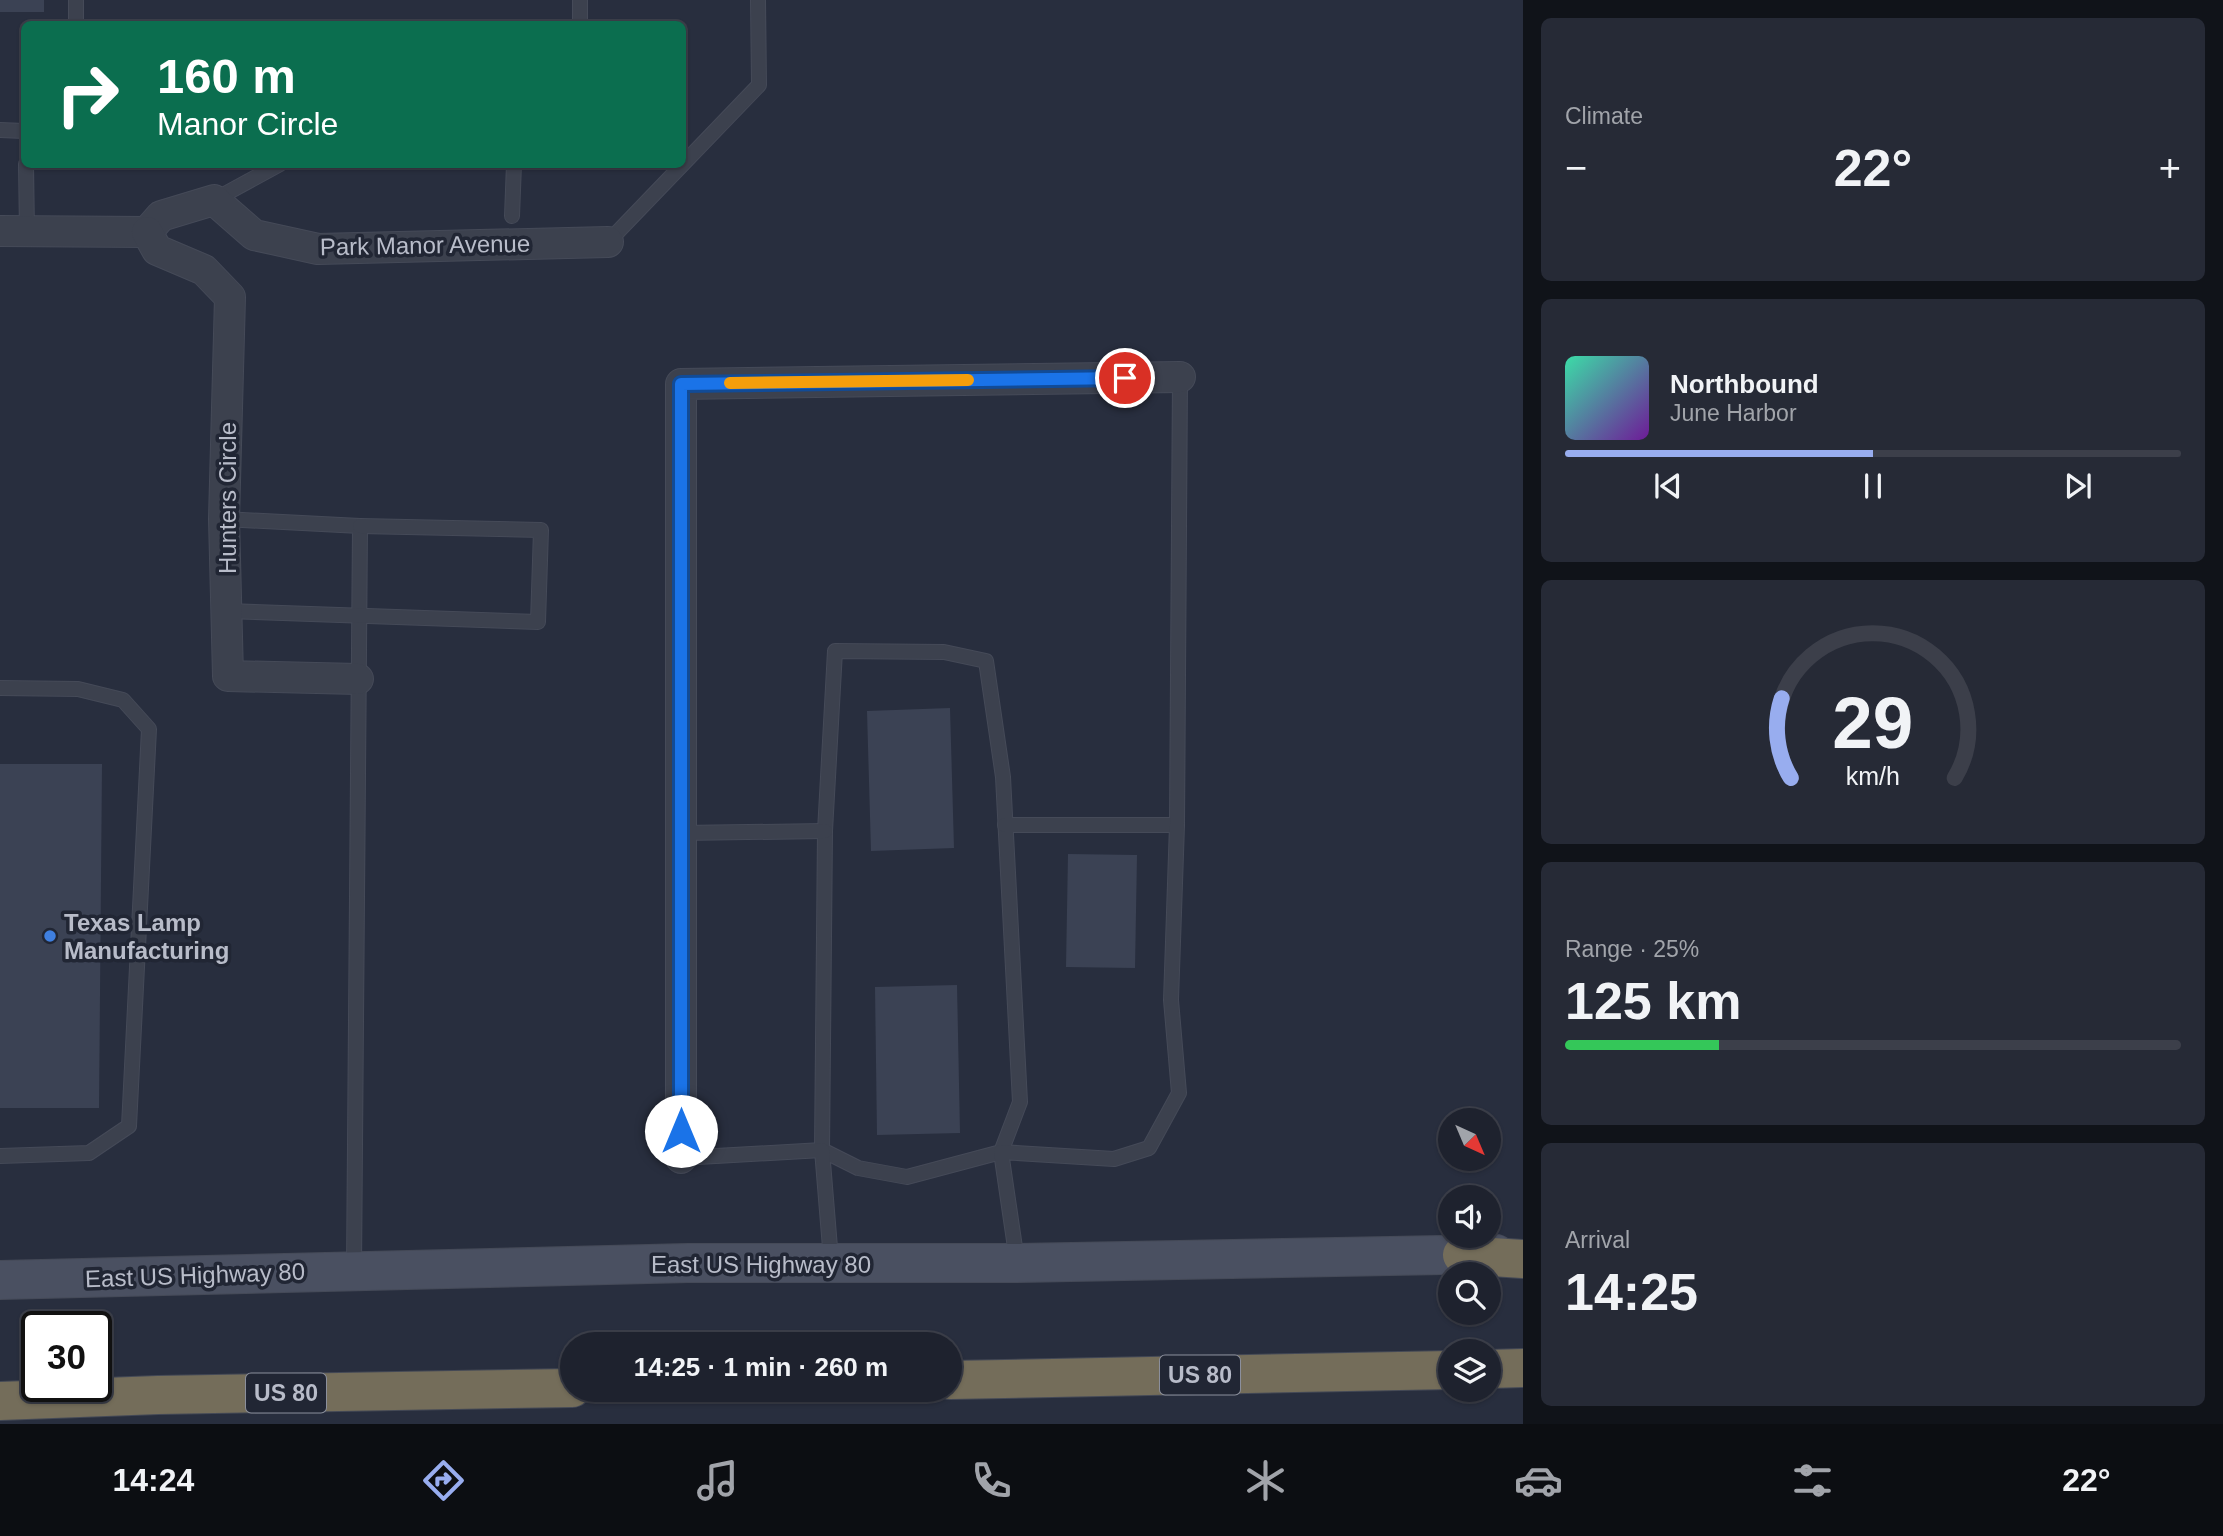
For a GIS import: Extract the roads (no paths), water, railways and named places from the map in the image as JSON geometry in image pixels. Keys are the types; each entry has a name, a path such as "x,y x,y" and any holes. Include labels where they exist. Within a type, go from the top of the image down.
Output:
{"highway":[{"path":"1462,1255 1523,1259"},
{"path":"1501,1369 1523,1368"},
{"name":"US 80","path":"962,1380 1438,1370"},
{"name":"US 80","path":"0,1401 158,1395 560,1388"}],"main road":[{"name":"East US Highway 80","path":"0,1280 688,1263 1018,1263 1523,1254"}],"street":[{"name":"Park Manor Avenue","path":"214,200 254,235 318,249 608,242"},
{"path":"14,232 147,232 160,216 214,200"},
{"name":"Hunters Circle","path":"147,232 158,250 204,270 230,297 224,519 228,676 358,679"},
{"path":"681,1158 681,384 1180,377"}],"lane":[{"path":"76,0 76,21"},
{"path":"580,0 580,21"},
{"path":"686,161 759,85 758,0"},
{"path":"0,131 21,131"},
{"path":"14,232 25,168"},
{"path":"214,200 274,168"},
{"path":"512,216 514,168"},
{"path":"608,242 679,168"},
{"path":"681,1158 822,1150 858,1168 907,1177 1001,1152 1114,1159 1149,1148 1179,1093 1171,1000 1177,825 1180,377"},
{"path":"224,519 360,526 541,530 538,622 227,611"},
{"path":"354,1270 360,526"},
{"path":"831,1263 822,1150 825,831 835,650 944,652 986,661 1003,777 1020,1102 1001,1152 1018,1263"},
{"path":"0,688 78,689 123,700 149,729 129,1126 89,1153 0,1156"},
{"path":"1005,825 1177,825"},
{"path":"682,833 825,831"}],"place":[{"name":"Texas Lamp Manufacturing","path":"50,936"}]}
